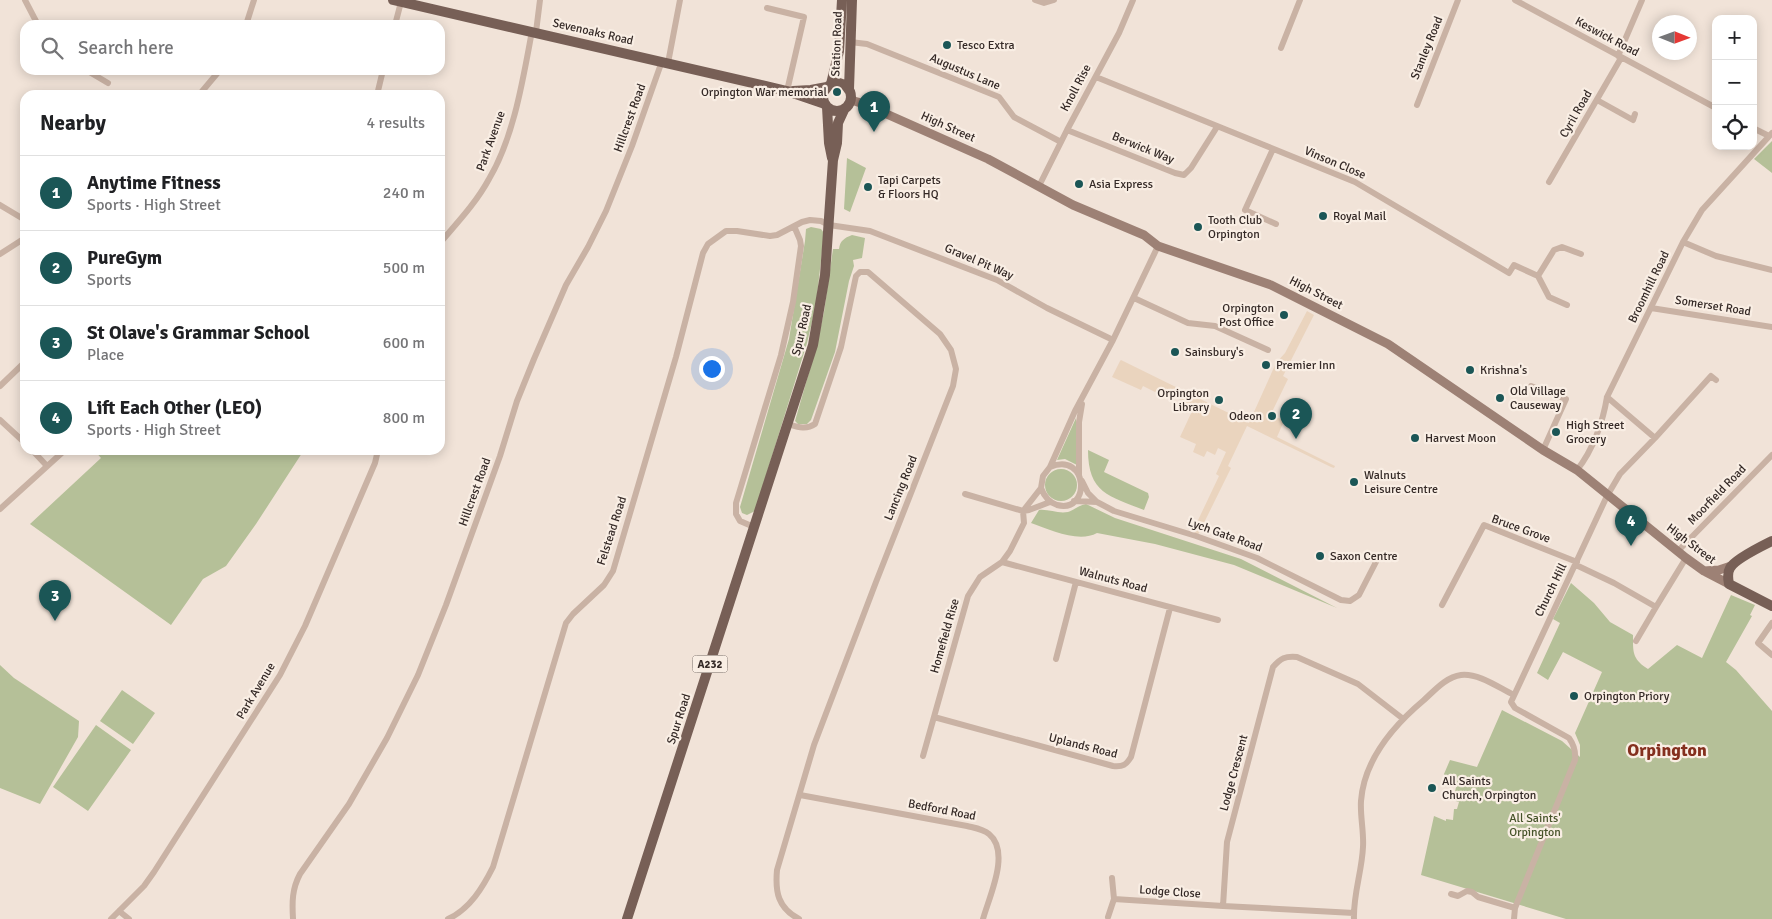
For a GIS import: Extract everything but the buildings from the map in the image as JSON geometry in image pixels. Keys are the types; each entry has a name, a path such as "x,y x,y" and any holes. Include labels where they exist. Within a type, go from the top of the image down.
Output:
{"main road":[{"name":"Station Road","path":"829,86 839,51 842,0"},
{"name":"Station Road","path":"848,89 852,0"},
{"name":"Sevenoaks Road","path":"397,1 787,90 826,106"},
{"path":"841,83 851,93 851,100 844,110 835,111 826,106 823,96 829,86 841,83"},
{"name":"Sevenoaks Road","path":"787,90 811,90 829,86"},
{"name":"Spur Road","path":"826,106 829,143 833,160"},
{"name":"Spur Road","path":"627,919 788,424 814,336 825,275 833,160 837,143 838,123 844,110"},
{"path":"1731,566 1751,552 1772,541"},
{"name":"High Street","path":"1731,566 1728,576 1729,584 1772,606"}],"street":[{"path":"25,0 35,20"},
{"path":"248,20 254,0"},
{"name":"Park Avenue","path":"445,238 475,201 490,178 505,142 517,102 540,0"},
{"name":"Hillcrest Road","path":"293,919 292,898 294,885 349,804 387,738 418,676 446,605 534,359 566,285 606,211 665,62 680,0"},
{"path":"1035,0 1044,3 1054,0"},
{"name":"Knoll Rise","path":"1039,186 1119,33 1133,0"},
{"path":"1281,48 1300,0"},
{"name":"Stanley Road","path":"1417,104 1458,0"},
{"name":"Keswick Road","path":"1515,0 1712,106"},
{"name":"Cyril Road","path":"1549,182 1620,57 1642,0"},
{"path":"395,20 397,1"},
{"path":"767,8 804,17 787,90"},
{"name":"Augustus Lane","path":"850,42 867,44 999,97 1014,117 1061,142"},
{"path":"94,75 108,83"},
{"path":"203,90 216,75"},
{"path":"378,90 383,75"},
{"name":"Vinson Close","path":"1096,77 1355,182 1510,273 1514,265 1538,276"},
{"name":"High Street","path":"851,100 980,155 1073,205 1144,235 1158,246 1265,282 1379,339 1543,450 1577,470 1686,558 1704,571 1729,584"},
{"path":"1597,100 1632,120 1635,114"},
{"name":"Berwick Way","path":"1067,130 1184,175 1191,168 1217,127"},
{"path":"1757,129 1770,134"},
{"name":"Broomhill Road","path":"1577,470 1588,456 1605,409 1607,396 1702,210 1770,134"},
{"path":"1273,149 1245,210 1276,224"},
{"path":"0,205 20,217"},
{"name":"Felstead Road","path":"448,919 468,905 483,888 493,867 566,623 604,585 612,571 671,376 703,253 708,244 726,231 770,236 783,233 794,226 810,220 821,221 829,225"},
{"name":"Gravel Pit Way","path":"829,225 876,232 980,273 1113,340"},
{"name":"Spur Road","path":"754,527 740,521 736,514 736,504 781,355 793,302 801,246 794,226"},
{"path":"0,254 20,241"},
{"path":"1684,242 1716,256 1772,270"},
{"name":"Homefield Rise","path":"924,756 968,596 980,577 1002,562 1010,551 1024,523 1023,511 1041,488 1043,476 1050,467 1075,412 1083,400 1134,298 1158,246"},
{"path":"1567,305 1549,297 1538,276 1554,250 1562,247 1581,254"},
{"name":"Lancing Road","path":"788,424 803,428 809,428 815,424 841,347 856,276 860,272 868,272 940,334 950,350 956,369 953,386 814,745 777,870 775,886 780,902 791,914 799,919"},
{"path":"1134,298 1179,319 1193,324 1215,326 1268,350"},
{"name":"Somerset Road","path":"1651,308 1772,327"},
{"path":"0,386 20,367"},
{"name":"Church Hill","path":"1514,695 1607,496 1620,474 1711,376 1716,380"},
{"path":"1531,386 1566,399 1543,450"},
{"path":"1607,396 1655,438"},
{"name":"Homefield Rise","path":"1080,478 1079,422 1083,400"},
{"path":"0,420 20,438"},
{"path":"37,455 47,466"},
{"path":"0,509 59,455"},
{"name":"Park Avenue","path":"111,919 144,886 154,872 280,675 305,626 377,455"},
{"name":"Moorfield Road","path":"1678,551 1772,455"},
{"path":"1041,488 1044,496 1050,502 1063,505 1074,500 1081,490 1080,478 1074,469 1060,464 1050,467"},
{"name":"Lych Gate Road","path":"1080,478 1088,493 1097,502 1114,512 1196,536 1257,558 1341,600 1350,601 1359,595 1378,558"},
{"path":"965,494 1023,511 1050,502"},
{"name":"Lych Gate Road","path":"1074,500 1097,502"},
{"name":"Bruce Grove","path":"1442,605 1484,525 1576,564"},
{"path":"1636,641 1686,558"},
{"name":"Walnuts Road","path":"1002,562 1218,620"},
{"path":"1576,564 1656,607"},
{"path":"1704,571 1719,570 1731,566"},
{"path":"1056,659 1076,582"},
{"name":"Uplands Road","path":"934,718 1122,767 1127,764 1131,757 1170,608"},
{"path":"1772,623 1758,643 1772,654"},
{"name":"Lodge Crescent","path":"1223,906 1227,842 1273,667 1280,659 1288,656 1297,658 1358,684 1402,718"},
{"path":"1223,906 1354,916 1363,846 1361,802 1364,781 1374,757 1402,718 1449,678 1462,675 1475,676 1514,695 1511,702 1515,708 1569,738 1576,754 1515,908 1514,919"},
{"name":"Bedford Road","path":"800,795 968,826 982,830 990,835 997,845 999,864 983,919"},
{"path":"1108,917 1114,899 1112,878"},
{"path":"1451,894 1458,896 1472,892 1478,897 1515,908"},
{"name":"Lodge Close","path":"1114,899 1223,906"},
{"path":"119,911 128,919"}],"green space":[{"path":"1772,141 1772,173 1754,159"},
{"path":"847,158 866,168 850,212 844,209"},
{"path":"811,227 821,229 824,233 816,305 807,343 755,511 747,515 742,513 740,507 789,339 806,229"},
{"path":"852,235 865,238 862,258 853,260 854,266 849,281 835,352 811,420 807,424 798,424 795,421 816,348 824,312 833,249 839,249 843,240"},
{"path":"1076,418 1077,465 1065,459 1057,460"},
{"path":"1088,450 1109,460 1104,472 1148,493 1149,497 1144,510 1120,501 1103,491 1096,484 1089,464"},
{"path":"98,455 301,455 226,566 203,579 171,625 30,524 101,458"},
{"path":"1061,469 1067,470 1072,474 1076,479 1076,491 1072,496 1067,500 1061,501 1055,500 1050,496 1046,491 1045,485 1046,479 1050,474 1055,470"},
{"path":"1086,504 1115,518 1241,559 1337,608 1234,565 1155,544 1097,533 1082,537 1073,536 1055,532 1031,523 1039,510 1068,512"},
{"name":"All Saints' Orpington","path":"1571,583 1594,603 1610,622 1633,635 1634,655 1648,669 1677,645 1702,658 1731,595 1755,605 1750,615 1752,616 1726,662 1736,670 1772,711 1772,919 1566,919 1421,875 1434,816 1446,821 1446,819 1453,820 1454,809 1457,809 1459,802 1453,800 1457,783 1447,780 1444,774 1450,760 1477,767 1502,710 1562,741 1580,757 1580,745 1575,733 1602,672 1563,652 1548,680 1537,673 1560,623 1553,619"},
{"path":"0,665 14,678 79,721 78,737 40,804 0,788"},
{"path":"122,690 155,713 133,744 100,721"},
{"path":"96,725 131,750 88,811 53,787"}],"shaded area":[{"path":"1307,311 1314,315 1283,376 1288,379 1271,414 1284,421 1277,437 1335,466 1334,468 1247,426 1228,466 1231,468 1197,537 1191,535 1219,476 1216,474 1226,452 1218,448 1215,455 1207,451 1204,457 1193,452 1196,444 1180,437 1194,407 1171,395 1169,399 1143,386 1141,390 1112,377 1120,361 1249,423 1276,363 1285,353"}],"place":[{"name":"Tesco Extra","path":"947,45"},
{"name":"Orpington War memorial","path":"837,92"},
{"name":"Anytime Fitness","path":"874,132"},
{"name":"Asia Express","path":"1079,184"},
{"name":"Tapi Carpets & Floors HQ","path":"868,187"},
{"name":"Royal Mail","path":"1323,216"},
{"name":"Tooth Club Orpington","path":"1198,227"},
{"name":"Orpington Post Office","path":"1284,315"},
{"name":"Sainsbury's","path":"1175,352"},
{"name":"Premier Inn","path":"1266,365"},
{"name":"Krishna's","path":"1470,370"},
{"name":"Old Village Causeway","path":"1500,398"},
{"name":"Orpington Library","path":"1219,400"},
{"name":"Odeon","path":"1272,416"},
{"name":"High Street Grocery","path":"1556,432"},
{"name":"Harvest Moon","path":"1415,438"},
{"name":"PureGym","path":"1296,439"},
{"name":"Walnuts Leisure Centre","path":"1354,482"},
{"name":"Lift Each Other (LEO)","path":"1631,546"},
{"name":"Saxon Centre","path":"1320,556"},
{"name":"St Olave's Grammar School","path":"55,621"},
{"name":"Orpington Priory","path":"1574,696"},
{"name":"All Saints Church, Orpington","path":"1432,788"}],"district":[{"name":"Orpington","path":"1667,750"}]}
